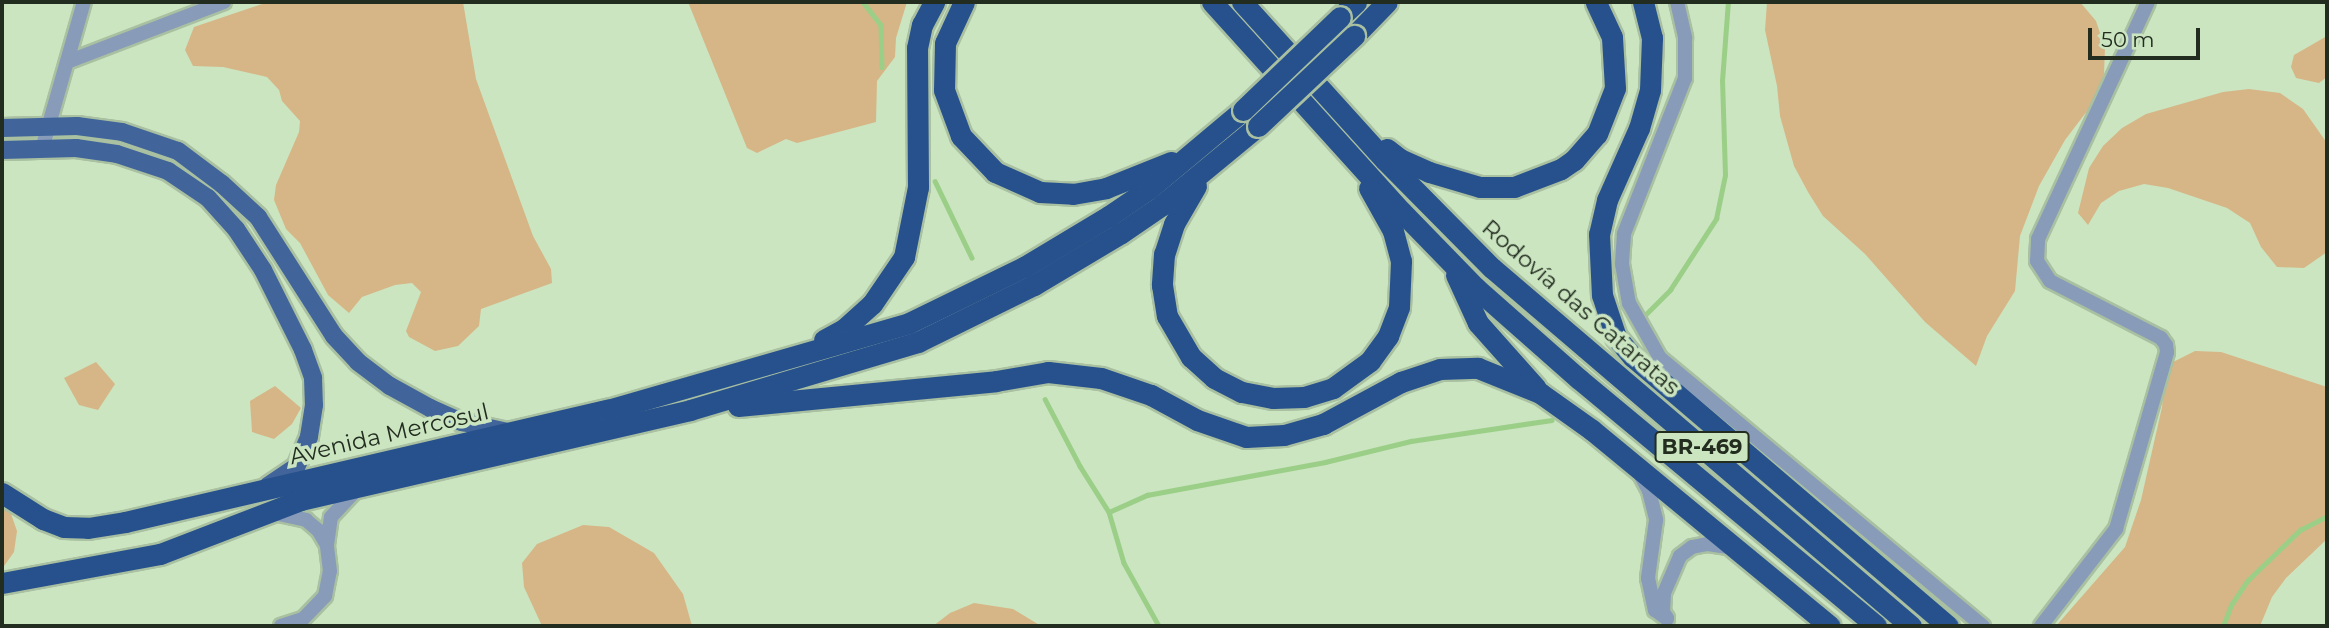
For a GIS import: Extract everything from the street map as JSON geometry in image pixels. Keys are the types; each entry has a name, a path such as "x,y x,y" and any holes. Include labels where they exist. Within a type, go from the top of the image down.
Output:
{"highway":[{"path":"792,357 844,329 872,304 904,257 918,187 916,48 922,25 934,2"},
{"path":"964,2 945,43 944,90 961,136 995,172 1032,189 1073,194 1106,188 1198,149"},
{"path":"1194,2 1232,25"},
{"name":"BR-469","path":"1212,2 1450,261 1579,379 1876,626"},
{"name":"Rodovía das Cataratas","path":"1244,2 1351,123 1492,268 1911,626"},
{"path":"792,357 909,323 986,287 1109,216 1198,149 1356,2"},
{"path":"690,410 918,342 1034,285 1099,247 1162,205 1213,165 1258,126 1387,2"},
{"path":"1351,123 1400,159 1463,183 1514,187 1546,177 1574,160 1587,148 1611,104 1615,88 1616,54 1607,21 1596,2"},
{"path":"1643,2 1652,38 1650,90 1639,128 1607,200 1599,234 1602,295 1616,337 1633,357 1948,626"},
{"path":"1213,165 1188,197 1168,239 1161,270 1167,316 1191,357 1214,378 1250,394 1288,398 1326,390 1359,371 1388,336 1399,307 1403,276 1393,231 1353,158"},
{"path":"1450,261 1478,323 1540,393 1631,461 1830,626"},
{"name":"Avenida Mercosul","path":"2,493 43,519 64,527 88,528 608,411 792,357"},
{"path":"690,410 996,381 1048,372 1101,378 1151,395 1197,420 1246,437 1284,435 1323,424 1401,382 1440,369 1478,368 1540,393"},
{"name":"Avenida Mercosul","path":"2,583 160,554 266,512 359,487 690,410"}],"main road":[{"path":"2,128 78,126 122,132 178,151 222,184 257,217 334,336 358,362 390,386 430,408 461,422 512,433"},
{"path":"2,150 76,148 117,154 168,171 208,198 236,229 263,270 303,349 313,378 314,405 309,437 296,467 262,490"}],"street":[{"path":"41,149 84,2"},
{"path":"67,62 224,2"},
{"path":"1677,2 1685,38 1685,78 1624,233 1622,264 1629,303 1660,358 1983,626"},
{"path":"2041,626 2116,529 2167,352 2161,338 2050,281 2037,261 2038,239 2148,2"},
{"path":"1631,461 1649,491 1656,520 1648,578 1655,610 1667,619 1663,612 1664,593 1680,556 1692,547 1708,544 1737,549"},
{"path":"281,626 303,619 325,596 330,571 327,544 331,517 359,487"},
{"path":"266,512 306,520 318,530 327,544"}],"shaded area":[{"path":"268,2 463,2 476,79 533,236 551,269 552,283 481,309 479,326 458,346 435,351 409,337 406,331 421,292 412,283 395,285 362,297 349,313 328,295 300,243 286,229 274,200 276,185 299,132 300,121 282,101 279,90 267,77 223,67 193,66 185,50 194,27"},
{"path":"688,2 907,2 896,38 895,57 877,81 876,122 797,143 786,139 757,153 747,148"},
{"path":"1767,2 2080,2 2096,21 2105,48 2104,74 2097,98 2065,140 2039,186 2020,236 2015,291 1987,336 1976,366 1925,322 1865,254 1823,216 1808,192 1794,166 1780,116 1777,86 1765,30"},
{"path":"2327,36 2327,77 2319,83 2296,78 2291,67 2294,55"},
{"path":"2249,89 2280,93 2303,109 2327,143 2327,252 2304,268 2277,267 2261,247 2250,223 2227,208 2168,188 2144,184 2119,191 2101,203 2088,225 2078,213 2089,168 2103,146 2122,128 2146,114 2223,92"},
{"path":"2195,351 2221,352 2327,387 2327,539 2286,578 2272,597 2260,626 2056,626 2125,547 2141,500 2162,407 2164,383 2173,362"},
{"path":"96,362 115,384 98,410 79,405 64,378"},
{"path":"275,386 301,408 292,424 274,439 252,432 250,401"},
{"path":"2,502 10,511 17,531 14,552 2,569"},
{"path":"583,525 609,527 654,553 683,594 692,626 542,626 524,587 522,563 537,544"},
{"path":"974,603 1013,609 1041,626 933,626 950,613"}],"waterway":[{"path":"863,2 881,25 882,67"},
{"path":"1644,316 1670,290 1716,219 1725,175 1722,81 1728,2"},
{"path":"935,181 972,258"},
{"path":"1045,399 1080,466 1109,512 1124,563 1159,626"},
{"path":"1109,512 1147,495 1325,462 1411,441 1551,420"},
{"path":"2223,626 2231,605 2247,581 2300,530 2327,516"}]}
